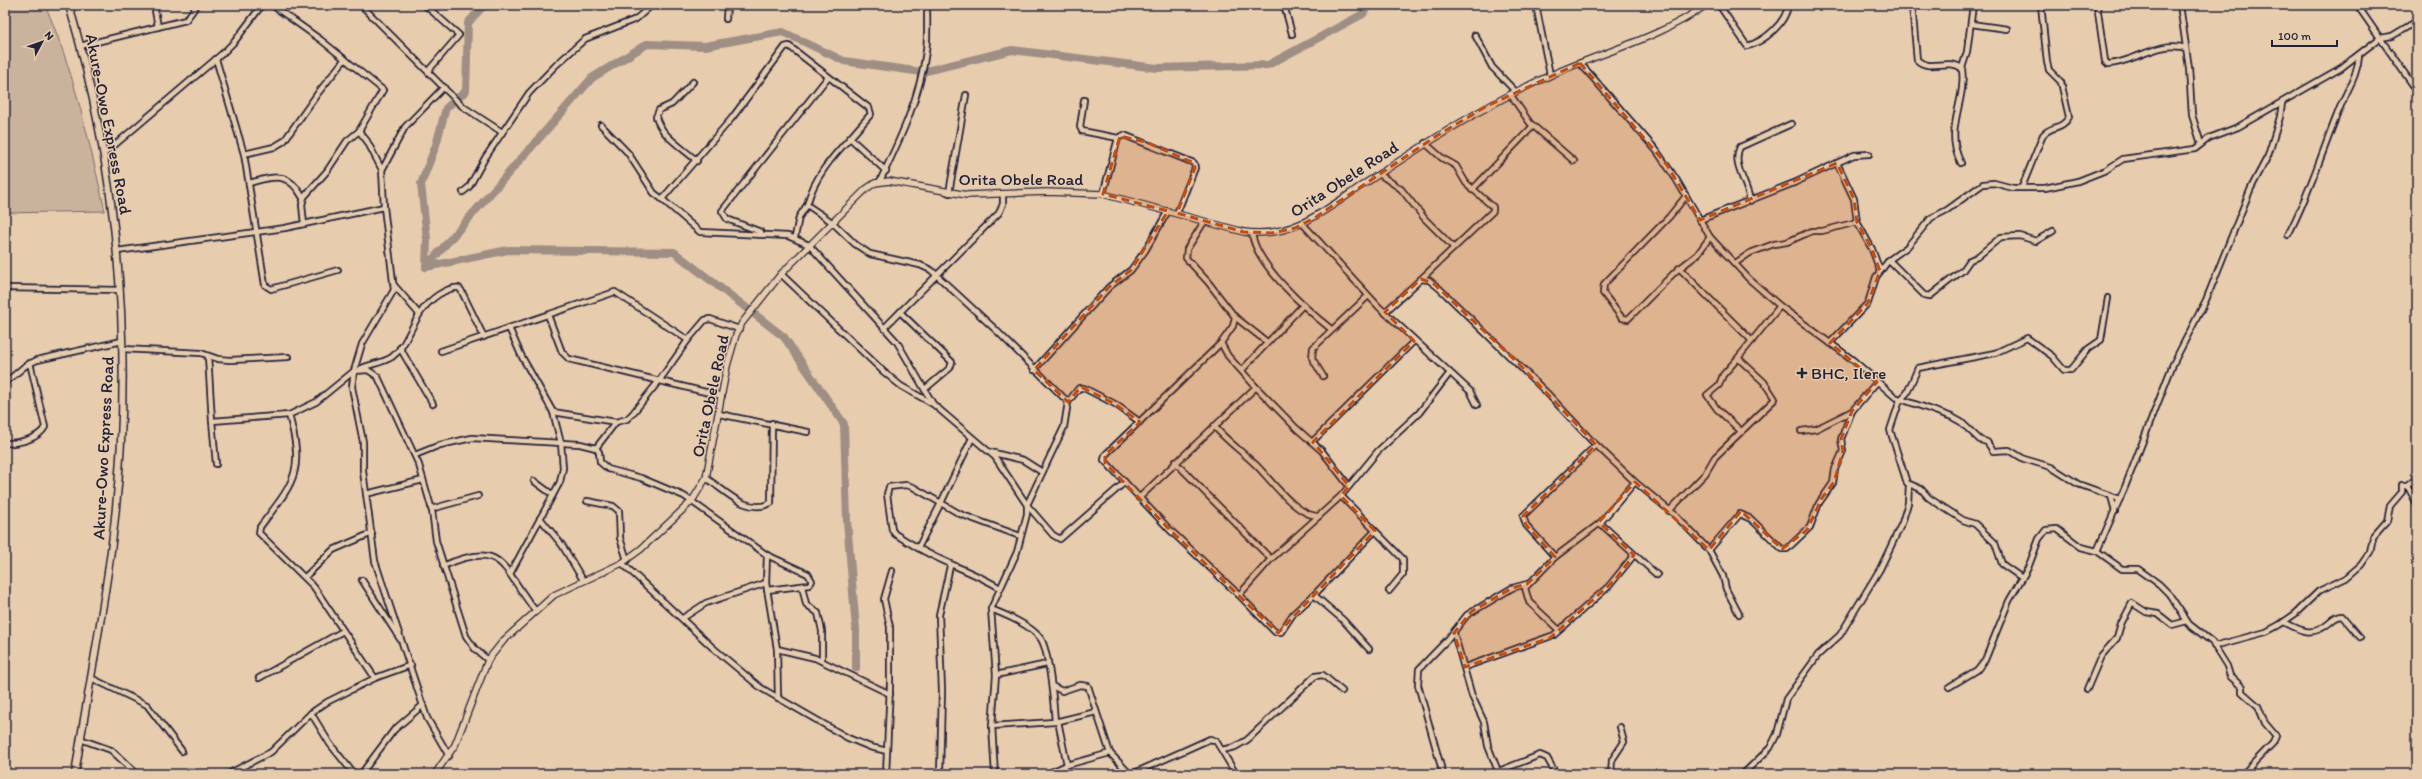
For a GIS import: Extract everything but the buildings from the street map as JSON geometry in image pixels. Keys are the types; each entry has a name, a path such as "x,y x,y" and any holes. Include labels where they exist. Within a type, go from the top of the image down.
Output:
{"highway":[{"name":"Akure-Owo Express Road","path":"69,5 80,46 104,154 117,251 123,349 122,428 113,535 75,774"}],"main road":[{"name":"Orita Obele Road","path":"435,774 449,756 464,725 488,660 504,640 535,610 554,595 583,580 624,562 660,534 692,501 706,478 731,351 739,329 750,311 781,274 863,191 880,181 949,192 1003,195 1047,192 1103,194 1204,222 1252,233 1272,233 1303,224 1425,143 1513,93 1550,75 1671,26 1706,5"}],"street":[{"path":"154,5 158,27"},
{"path":"80,46 186,20 197,5"},
{"path":"104,154 216,60 235,41 262,5"},
{"path":"272,5 345,59 383,90 359,131 349,138 327,171 303,198"},
{"path":"361,5 368,7 462,106 502,132"},
{"path":"425,5 459,35 428,71"},
{"path":"463,192 468,187 502,132 533,88 585,39 632,22 652,5"},
{"path":"726,19 727,5"},
{"path":"880,181 910,117 922,72 926,50 927,5"},
{"path":"1284,5 1292,34"},
{"path":"1536,5 1550,75"},
{"path":"1719,5 1747,46 1777,27 1784,19 1788,5"},
{"path":"1912,5 1917,60 1929,65 1950,62 1962,68"},
{"path":"1961,163 1954,146 1954,118 1961,89 1962,68 1967,52 1973,5"},
{"path":"2022,187 2043,135 2048,130 2063,124 2069,117 2061,82 2049,70 2048,66 2041,5"},
{"path":"2097,5 2105,61 2108,64 2160,48 2179,46 2186,48"},
{"path":"2180,5 2189,68 2192,115 2202,144"},
{"path":"2357,5 2417,91"},
{"path":"1830,343 1868,304 1880,271 1889,260 1907,247 1931,218 1947,210 1983,184 1994,183 2013,188 2045,188 2073,183 2106,170 2123,159 2193,150 2209,138 2238,127 2282,103 2359,55 2380,38 2389,38 2417,21"},
{"path":"1971,24 2007,29"},
{"path":"1475,35 1492,67 1513,93 1533,126 1574,161"},
{"path":"662,199 697,161 732,118 785,47 789,46 871,111 850,138 831,158 818,177 807,205 799,217 795,237"},
{"path":"2288,235 2311,179 2320,165 2322,155 2340,108 2357,73 2359,55"},
{"path":"244,154 274,147 284,141 318,93 345,59"},
{"path":"216,60 244,154 258,231 263,281 267,288 271,289 338,270"},
{"path":"1580,63 1656,150 1686,196 1710,237 1734,264 1780,306 1853,360 1900,400 1952,417 1961,422 1980,440 1987,442 1993,450 2009,450 2024,459 2046,464 2078,484 2120,500"},
{"path":"763,233 727,219 722,211 828,77"},
{"path":"693,82 672,104 659,110 656,117 667,136 697,161"},
{"path":"382,170 405,127 444,87"},
{"path":"949,192 966,95"},
{"path":"1084,100 1080,127 1082,131 1118,138 1124,135 1146,142 1194,163 1195,168 1177,214"},
{"path":"2097,551 2120,500 2173,364 2206,300 2251,188 2268,156 2280,117 2282,103"},
{"path":"1750,201 1748,190 1742,180 1738,160 1740,147 1745,143 1791,124"},
{"path":"601,125 628,153 654,193 700,232 763,233 795,237 809,245 885,327 900,347 933,404"},
{"path":"1472,190 1533,126"},
{"path":"359,131 367,141 382,170 384,207 394,285 389,301 362,344 356,370 353,398 363,442 366,494 375,561 430,725 449,756"},
{"path":"850,138 886,171"},
{"path":"1103,194 1118,138"},
{"path":"1385,312 1493,211 1490,205 1472,190 1456,166 1442,158 1425,143"},
{"path":"1700,220 1750,201 1857,154 1869,154"},
{"path":"1836,163 1854,199 1857,222 1872,248 1880,271"},
{"path":"1380,174 1401,189 1425,219 1454,248"},
{"path":"249,183 279,177 292,183 303,198 304,224"},
{"path":"885,327 935,274 999,212 1003,204 1003,195"},
{"path":"1686,196 1669,217 1604,284 1602,290 1622,318 1626,320 1679,268 1699,252 1710,237"},
{"path":"807,205 832,222 861,249 870,254 920,265 931,270 991,326 1068,402"},
{"path":"117,251 304,224 384,207"},
{"path":"1034,370 1109,287 1131,270 1145,251 1168,211"},
{"path":"1204,222 1187,249 1186,258 1208,282 1235,317 1267,342"},
{"path":"1734,264 1750,253 1774,244 1787,242 1812,231 1822,231 1857,222"},
{"path":"1303,224 1368,296 1449,374 1470,391 1477,405"},
{"path":"1889,260 1924,295 1930,296 1963,270 1970,260 1977,257 2001,237 2020,236 2036,241 2052,232"},
{"path":"1252,233 1256,247 1283,285 1331,330"},
{"path":"1679,268 1752,341"},
{"path":"781,274 884,372 901,386 933,404 990,452 1027,505 1053,535 1060,539 1125,482"},
{"path":"1421,279 1429,280 1439,288 1547,393 1596,445 1635,482 1669,511 1709,550 1723,576 1726,589 1739,614"},
{"path":"394,285 419,314"},
{"path":"5,288 120,290"},
{"path":"212,421 289,415 316,402 356,370 388,359 400,348 419,314 435,297 452,288 459,288 484,337"},
{"path":"441,350 484,337 615,292 688,340"},
{"path":"1323,376 1311,353 1331,330 1368,296"},
{"path":"1743,774 1770,748 1777,734 1786,699 1818,655 1840,635 1880,569 1902,523 1908,504 1909,485 1891,435 1900,400 1906,393 1918,368 1995,353 2025,338 2052,356 2064,370 2069,371 2075,367 2088,349 2101,340 2108,298"},
{"path":"1242,370 1267,342 1304,305"},
{"path":"1742,432 1717,409 1707,395 1718,385 1723,375 1780,306"},
{"path":"900,312 952,362 950,368 925,389"},
{"path":"548,315 562,352 569,360 722,396"},
{"path":"1235,317 1233,326 1221,343 1104,458 1105,463 1170,530 1239,595 1271,629 1278,633 1293,614 1314,595 1375,531"},
{"path":"553,412 616,422 627,419 659,381 688,340 708,319 739,329"},
{"path":"509,328 530,374 553,412 560,443 562,475 553,495 510,574"},
{"path":"1312,442 1414,340"},
{"path":"5,383 30,363 68,351 122,341"},
{"path":"1221,343 1228,356 1256,387 1322,450 1349,486"},
{"path":"400,348 433,404"},
{"path":"123,349 201,353 218,359 244,360 288,357"},
{"path":"208,356 216,464"},
{"path":"1669,511 1703,476 1715,457 1774,401 1776,397 1761,378 1738,358"},
{"path":"5,443 26,440 42,432 45,427 30,363"},
{"path":"356,370 368,370 378,377 416,455 432,509 436,541 466,636 474,648 488,660"},
{"path":"1239,595 1271,559 1341,496 1378,452 1419,413 1449,374"},
{"path":"1709,550 1740,514 1751,519 1782,549 1787,549 1808,530 1822,498 1834,482 1835,469 1843,451 1841,439 1852,411 1877,382"},
{"path":"1139,498 1175,462 1256,387"},
{"path":"995,774 992,726 996,675 991,609 1013,561 1027,514 1027,505 1064,427 1068,402 1080,388 1084,388 1115,404 1140,422"},
{"path":"1801,431 1816,429 1852,411"},
{"path":"719,414 772,423 808,432"},
{"path":"289,415 296,440 294,477 286,494 260,526 259,533 305,577 325,602 375,678"},
{"path":"596,448 616,422"},
{"path":"706,478 745,505 758,507 771,503 772,423"},
{"path":"1214,426 1230,445 1256,465 1292,502 1310,515 1319,516"},
{"path":"416,455 450,442 472,438 560,443 596,448"},
{"path":"918,548 942,503 972,438"},
{"path":"1555,557 1526,525 1523,516 1596,445"},
{"path":"596,448 599,452 600,462 608,469 655,483 692,501 767,555 810,575 811,584 767,590"},
{"path":"990,452 1022,460 1042,472"},
{"path":"1175,462 1271,559"},
{"path":"2214,646 2266,632 2284,622 2319,591 2343,580 2361,565 2371,550 2373,537 2387,521 2391,504 2402,492 2402,484 2407,484 2417,477"},
{"path":"366,494 423,480"},
{"path":"534,481 553,495"},
{"path":"1442,774 1422,705 1417,677 1421,666 1454,633 1461,621 1472,611 1512,588 1527,584 1555,557 1600,523 1635,482"},
{"path":"2407,484 2417,504"},
{"path":"1000,588 978,575 950,566 895,534 892,530 887,489 893,485 913,486 960,514 1020,536"},
{"path":"1909,485 1921,489 1933,501 1947,508 1964,520 1975,524 1995,544 2002,564 2022,578"},
{"path":"432,509 478,496"},
{"path":"1341,496 1401,556 1404,563 1403,574 1389,591"},
{"path":"2111,496 2115,511"},
{"path":"587,501 613,506 619,511 620,538 624,562 712,647 747,676 778,698 848,738 870,747 886,751"},
{"path":"540,518 562,545 583,580"},
{"path":"1600,523 1656,575"},
{"path":"1949,687 1977,670 1985,660 2009,601 2022,578 2039,540 2049,529 2057,529 2081,547 2097,551 2122,569 2138,569 2156,582 2169,594 2187,621 2204,634 2214,646 2227,666 2230,676 2242,687 2242,692 2258,706 2265,723 2276,736 2273,743 2243,774"},
{"path":"305,577 333,550 372,533"},
{"path":"443,566 473,555 482,554 495,558 510,574 535,610"},
{"path":"767,555 766,583 777,649 778,698"},
{"path":"1465,667 1525,644 1550,638 1615,580 1634,555"},
{"path":"940,774 942,699 939,615 950,566"},
{"path":"886,774 890,694 890,627 884,599 892,571"},
{"path":"362,580 404,644"},
{"path":"683,618 706,603 766,583"},
{"path":"1527,584 1525,592 1529,602 1560,630"},
{"path":"802,586 805,602 818,613 822,631 822,661"},
{"path":"1314,595 1343,620 1369,649"},
{"path":"2088,689 2101,656 2117,638 2121,624 2132,603 2148,612 2156,613 2172,625 2187,621"},
{"path":"991,609 1023,626 1039,638 1043,646 1052,686 1056,721 1067,765"},
{"path":"2284,622 2309,633 2319,630 2337,617 2342,616 2360,637"},
{"path":"259,678 343,631"},
{"path":"1454,633 1465,667 1472,696 1484,722 1488,746 1498,771"},
{"path":"777,649 822,661 890,694"},
{"path":"996,675 1047,664"},
{"path":"228,774 271,752 311,713 342,693 375,678 411,665"},
{"path":"1222,750 1247,740 1315,676 1323,675 1342,691"},
{"path":"91,678 148,705 182,751"},
{"path":"1052,686 1062,691 1086,684 1089,688 1110,753 1131,774 1210,739 1216,741 1236,774"},
{"path":"361,774 394,730 423,705"},
{"path":"992,726 1056,721 1096,712"},
{"path":"311,713 330,744 354,774"},
{"path":"1611,774 1612,760 1624,742 1620,727"},
{"path":"80,739 111,750 137,774"},
{"path":"1047,774 1067,765 1110,753"},
{"path":"1491,774 1540,755 1547,758 1555,773 1561,774"}],"highlighted area":[{"path":"1580,63 1667,165 1700,220 1837,163 1854,199 1857,222 1872,249 1880,271 1868,303 1830,343 1877,382 1852,411 1841,439 1843,451 1834,482 1822,498 1807,530 1782,549 1741,511 1709,550 1635,482 1599,522 1634,555 1615,580 1550,638 1465,667 1454,633 1472,611 1512,588 1527,584 1555,557 1526,525 1523,516 1596,445 1518,363 1434,284 1421,279 1385,312 1414,341 1313,442 1349,486 1341,496 1375,531 1278,633 1170,530 1105,463 1105,455 1140,422 1115,404 1081,387 1068,402 1034,370 1109,287 1131,270 1168,211 1103,194 1120,136 1146,142 1194,163 1195,168 1177,213 1244,232 1272,233 1295,228 1316,217 1438,135 1487,106"}],"shaded area":[{"path":"5,5 45,5 73,81 87,132 105,211 5,213"}],"waterway":[{"path":"484,5 468,23 466,91 446,108 436,145 421,184 427,239 426,267 508,250 674,252 784,337 844,424 847,521 856,629 856,668"},
{"path":"426,267 592,78 647,44 705,46 783,32 844,61 922,72 1012,50 1157,68 1268,65 1363,14 1368,5"}],"place":[{"name":"BHC, Ilere","path":"1802,373"}]}
